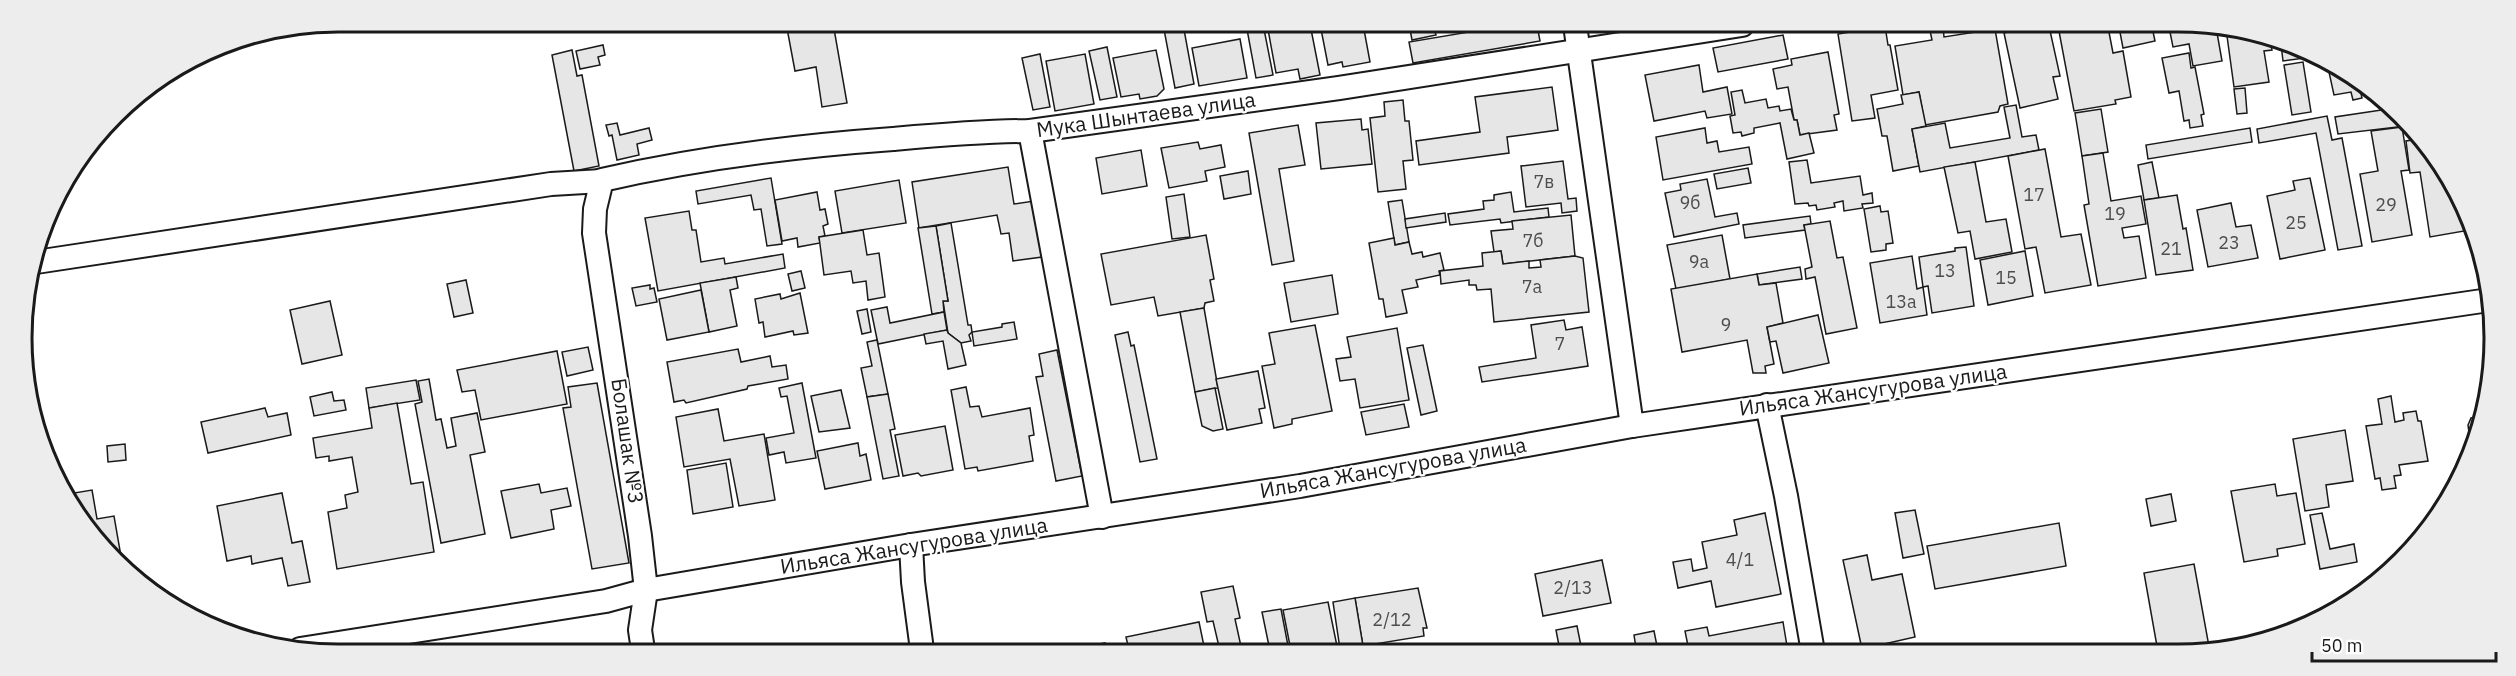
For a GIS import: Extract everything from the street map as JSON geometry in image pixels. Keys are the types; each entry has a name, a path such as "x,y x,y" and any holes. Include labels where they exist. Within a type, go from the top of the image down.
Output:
{"street":[{"path":"1576,32 1632,426"},
{"name":"Мука Шынтаева улица","path":"41,261 551,184 602,181 697,161 835,143 993,131 1030,131 1340,88 1701,32"},
{"path":"1030,131 1102,517"},
{"name":"Болашак №3","path":"602,181 595,209 594,233 618,378 646,591 640,630 642,644"},
{"name":"Ильяса Жансугурова улица","path":"333,644 606,602 646,591 911,545 1300,486 1632,426 2482,301"},
{"path":"1767,405 1786,496 1812,644"},
{"path":"911,545 913,582 921,644"}],"building":[{"path":"788,32 835,32 847,103 822,107 816,67 795,71"},
{"path":"1164,32 1184,32 1194,84 1175,88"},
{"path":"1247,32 1265,32 1273,75 1256,78"},
{"path":"1268,32 1312,32 1320,75 1300,79 1298,69 1276,73"},
{"path":"1322,32 1364,32 1370,62 1343,67 1342,62 1328,65"},
{"path":"1410,32 1435,32 1436,35 1412,40"},
{"path":"1469,32 1538,32 1540,41 1413,63 1409,42"},
{"path":"1886,32 1898,90 1871,95 1875,118 1852,121 1838,34"},
{"path":"1930,32 1944,32 1944,37 1976,32 1996,32 2008,104 2000,106 1998,112 1925,125 1919,92 1903,95 1895,46 1932,40"},
{"path":"2050,32 2060,76 2053,77 2058,99 2020,108 2004,33"},
{"path":"2059,32 2109,32 2113,53 2123,51 2131,97 2115,100 2116,104 2074,111"},
{"path":"2120,32 2153,32 2155,41 2123,48"},
{"path":"2170,32 2217,34 2222,61 2193,66 2189,44 2173,47"},
{"path":"1783,35 1788,59 1718,72 1713,48"},
{"path":"2227,36 2271,46 2272,50 2264,51 2269,82 2234,87"},
{"path":"1240,39 1247,78 1199,86 1192,48"},
{"path":"603,45 605,55 598,57 600,65 580,69 576,51"},
{"path":"1107,47 1117,97 1100,100 1089,51"},
{"path":"572,50 577,76 582,75 599,166 574,171 552,55"},
{"path":"1156,50 1164,89 1157,96 1140,99 1139,94 1121,97 1113,58"},
{"path":"2282,50 2303,58 2283,61"},
{"path":"1828,52 1839,114 1834,115 1837,130 1800,135 1797,120 1794,120 1788,87 1777,89 1773,69 1792,65 1791,59"},
{"path":"2189,53 2191,68 2195,67 2204,114 2201,115 2203,126 2190,128 2189,120 2184,121 2179,91 2169,93 2162,58"},
{"path":"1040,54 1050,107 1033,110 1022,58"},
{"path":"1085,54 1094,104 1055,111 1046,61"},
{"path":"2303,62 2311,112 2292,115 2284,65"},
{"path":"1699,65 1703,92 1727,87 1732,114 1707,118 1705,111 1654,121 1645,75"},
{"path":"2329,72 2361,92 2362,98 2353,100 2351,92 2334,95"},
{"path":"1552,87 1558,130 1507,137 1509,153 1419,165 1416,141 1480,132 1475,97"},
{"path":"2245,88 2247,113 2237,114 2234,89"},
{"path":"1742,90 1745,103 1766,99 1768,108 1779,106 1780,111 1791,109 1794,120 1797,120 1800,135 1809,133 1814,153 1787,159 1780,123 1754,128 1754,133 1742,136 1741,132 1733,133 1730,116 1735,115 1731,92"},
{"path":"1919,92 1926,126 1912,129 1919,166 1893,171 1887,136 1882,136 1877,109 1903,104 1901,95"},
{"path":"1403,100 1405,121 1409,121 1413,160 1403,161 1406,189 1378,192 1370,118 1385,116 1384,102"},
{"path":"2016,105 2022,137 2036,135 2039,150 1920,172 1912,129 1945,123 1950,148 2010,138 2004,107"},
{"path":"2101,109 2108,152 2082,156 2075,113"},
{"path":"2382,110 2400,127 2338,134 2335,117"},
{"path":"2327,116 2332,140 2342,138 2362,246 2338,250 2316,133 2259,143 2257,129"},
{"path":"1361,119 1362,130 1368,129 1372,164 1321,169 1316,123"},
{"path":"617,123 620,135 649,128 652,140 637,144 639,155 617,160 612,135 609,136 606,125"},
{"path":"1298,125 1305,165 1279,169 1294,261 1272,265 1249,133"},
{"path":"2400,127 2402,130 2409,170 2401,171 2412,235 2372,242 2360,174 2378,171 2371,131"},
{"path":"1705,128 1707,143 1717,141 1719,152 1749,147 1752,164 1663,180 1656,137"},
{"path":"2250,128 2252,142 2148,159 2146,145"},
{"path":"2412,140 2433,168 2453,202 2465,231 2430,237 2420,172 2410,173 2406,141"},
{"path":"1198,142 1200,149 1221,145 1225,167 1205,171 1207,181 1169,188 1161,148"},
{"path":"2045,149 2061,237 2081,234 2091,285 2045,293 2036,247 2025,249 2008,156"},
{"path":"1141,150 1147,186 1102,194 1096,158"},
{"path":"2103,153 2111,201 2141,196 2146,224 2122,228 2124,238 2139,236 2146,278 2098,286 2084,205 2089,204 2082,156"},
{"path":"1807,160 1811,183 1860,176 1863,195 1872,193 1873,203 1862,204 1863,208 1844,211 1843,201 1834,203 1835,207 1817,210 1816,205 1795,204 1789,162"},
{"path":"1563,161 1568,199 1576,198 1577,211 1562,213 1561,203 1526,207 1521,166"},
{"path":"1975,162 1986,222 2006,219 2012,252 1975,259 1970,231 1958,233 1944,167"},
{"path":"2152,162 2159,198 2144,200 2138,165"},
{"path":"1008,167 1014,204 1034,201 1042,257 1013,261 1009,233 1001,234 997,215 919,228 912,182"},
{"path":"1748,168 1751,183 1717,189 1714,174"},
{"path":"1248,171 1251,194 1224,199 1220,176"},
{"path":"771,178 782,244 767,246 761,209 754,210 751,195 698,204 696,191"},
{"path":"2310,178 2325,250 2280,259 2267,196 2295,190 2293,181"},
{"path":"1707,179 1715,217 1737,213 1739,224 1674,237 1665,193 1681,190 1680,184"},
{"path":"899,180 906,223 842,233 835,191"},
{"path":"817,192 820,210 825,209 828,224 823,226 825,236 819,237 820,243 798,247 797,238 782,241 775,200"},
{"path":"1511,192 1514,212 1548,208 1549,217 1501,223 1500,219 1450,225 1448,214 1484,209 1483,201 1494,200 1494,195"},
{"path":"1184,194 1190,237 1172,239 1166,197"},
{"path":"2177,195 2183,229 2186,228 2193,270 2156,275 2144,200"},
{"path":"1402,200 1409,242 1395,245 1388,202"},
{"path":"2231,203 2236,227 2251,225 2258,258 2208,267 2197,210"},
{"path":"1880,206 1881,212 1888,211 1893,243 1886,244 1886,250 1871,252 1864,209"},
{"path":"689,211 692,230 696,230 701,262 724,258 725,264 783,254 785,268 658,291 645,218"},
{"path":"1445,213 1446,222 1406,228 1405,219"},
{"path":"1571,215 1575,256 1503,264 1501,251 1494,252 1491,231 1513,229 1512,221"},
{"path":"1810,216 1811,224 1804,225 1805,230 1745,238 1743,225"},
{"path":"1830,221 1837,258 1843,257 1857,328 1826,334 1815,277 1806,279 1805,269 1812,267 1804,225"},
{"path":"951,223 968,325 971,325 972,332 969,335 971,341 961,343 948,333 943,301 948,301 936,226"},
{"path":"936,226 948,301 943,301 944,312 932,314 918,228"},
{"path":"863,230 867,255 879,253 885,297 868,300 866,281 853,283 851,271 824,275 819,237"},
{"path":"1206,235 1214,279 1210,280 1214,301 1205,303 1204,308 1158,316 1154,297 1111,305 1101,254"},
{"path":"1722,235 1730,279 1676,289 1667,245"},
{"path":"1394,238 1395,245 1409,242 1412,254 1422,252 1423,257 1440,253 1444,270 1439,271 1440,275 1416,280 1418,287 1402,290 1407,313 1386,317 1383,299 1379,299 1369,243"},
{"path":"1966,247 1974,306 1932,313 1928,286 1923,287 1919,257"},
{"path":"1501,251 1503,264 1529,261 1529,268 1541,267 1540,260 1575,256 1583,258 1589,312 1494,322 1491,289 1477,290 1476,285 1469,285 1469,280 1441,284 1440,271 1483,266 1482,253"},
{"path":"2025,251 2033,296 1988,305 1980,260"},
{"path":"1912,256 1917,289 1923,287 1927,315 1880,323 1870,263"},
{"path":"1800,267 1802,279 1759,285 1757,274"},
{"path":"801,271 805,288 792,291 788,274"},
{"path":"1757,274 1759,285 1776,283 1783,323 1767,327 1774,364 1765,366 1766,373 1753,373 1747,340 1682,352 1671,289"},
{"path":"1332,275 1338,314 1291,322 1284,283"},
{"path":"736,277 738,288 730,290 737,326 709,332 700,283"},
{"path":"466,280 473,313 454,317 447,284"},
{"path":"650,285 650,289 654,288 657,302 636,306 632,288"},
{"path":"701,290 709,332 667,340 659,299"},
{"path":"800,293 808,333 794,335 793,331 765,337 763,322 759,323 755,299 780,294 781,299"},
{"path":"330,301 342,355 302,364 290,310"},
{"path":"887,307 890,323 944,312 947,330 878,344 871,310"},
{"path":"1204,308 1218,388 1195,392 1180,312"},
{"path":"867,309 871,332 862,334 857,311"},
{"path":"1818,315 1829,363 1783,373 1776,341 1770,342 1767,327"},
{"path":"1564,320 1566,330 1582,327 1588,366 1482,382 1479,367 1536,358 1531,325"},
{"path":"1014,322 1017,339 974,346 972,332 1002,327 1002,324"},
{"path":"1315,325 1332,411 1292,419 1292,424 1274,428 1262,366 1275,364 1269,333"},
{"path":"1397,328 1409,400 1360,408 1355,379 1340,381 1336,359 1351,357 1347,337"},
{"path":"947,330 961,343 966,365 948,369 943,341 926,344 924,334"},
{"path":"1128,332 1131,346 1134,345 1157,459 1140,462 1115,335"},
{"path":"877,340 888,394 867,397 861,368 872,366 867,342"},
{"path":"1423,345 1437,411 1421,415 1407,348"},
{"path":"588,347 593,370 567,376 562,352"},
{"path":"738,349 741,362 770,356 772,367 786,365 788,379 748,386 747,389 686,403 684,400 674,402 667,362"},
{"path":"1057,350 1082,476 1056,481 1036,377 1043,376 1039,354"},
{"path":"557,351 567,404 481,420 475,390 462,392 457,370"},
{"path":"1258,371 1265,408 1259,409 1262,423 1227,430 1216,379"},
{"path":"429,379 436,420 441,419 447,448 456,446 451,418 477,413 485,452 470,455 485,534 441,543 415,404 422,402 418,381"},
{"path":"416,380 420,400 369,408 366,388"},
{"path":"597,383 629,563 592,569 563,408 571,407 568,387"},
{"path":"802,383 816,458 786,463 784,452 769,455 766,438 794,433 787,396 781,397 779,388"},
{"path":"966,387 970,407 979,406 982,417 1030,408 1034,435 1029,436 1033,461 978,471 977,467 965,469 951,390"},
{"path":"1215,388 1223,429 1213,431 1202,426 1195,392"},
{"path":"841,390 850,428 819,432 811,396"},
{"path":"332,392 334,401 344,400 346,410 314,416 310,397"},
{"path":"888,394 895,429 890,430 899,476 883,479 867,397"},
{"path":"2391,396 2395,422 2404,420 2403,413 2416,411 2418,421 2421,421 2428,461 2399,465 2401,475 2394,476 2396,488 2382,490 2380,478 2375,479 2366,426 2382,424 2378,399"},
{"path":"397,403 411,484 423,482 434,552 337,569 328,512 347,508 345,495 358,492 352,457 329,461 329,456 316,458 313,438 372,428 369,408"},
{"path":"1404,404 1409,427 1366,435 1361,412"},
{"path":"265,408 268,417 287,413 291,435 208,453 201,422"},
{"path":"718,409 724,441 764,434 775,500 739,506 730,459 684,467 676,417"},
{"path":"2474,417 2469,433 2468,425 2471,418"},
{"path":"945,426 953,470 921,476 918,473 903,476 895,435"},
{"path":"2345,430 2353,481 2326,485 2329,507 2305,511 2293,439"},
{"path":"858,443 860,456 866,454 871,480 825,489 817,451"},
{"path":"125,444 126,460 108,462 107,446"},
{"path":"726,463 733,507 693,514 687,470"},
{"path":"539,484 541,493 567,488 571,506 551,510 554,529 511,538 501,491"},
{"path":"2275,484 2277,496 2296,493 2305,544 2277,549 2278,556 2244,562 2231,491"},
{"path":"92,490 97,519 114,516 121,555 95,525 74,493"},
{"path":"282,493 292,543 302,541 310,582 288,586 282,558 252,564 251,556 227,561 217,506"},
{"path":"2171,494 2176,521 2151,526 2146,499"},
{"path":"1915,510 1924,554 1903,558 1895,513"},
{"path":"1765,513 1781,594 1716,607 1711,581 1678,588 1673,562 1691,559 1693,571 1707,568 1702,542 1737,535 1734,520"},
{"path":"2322,513 2330,549 2354,544 2357,562 2320,569 2310,515"},
{"path":"2059,523 2066,566 1935,589 1927,546"},
{"path":"1867,555 1872,580 1902,574 1915,637 1884,644 1861,644 1843,560"},
{"path":"1602,560 1611,603 1543,616 1535,574"},
{"path":"2194,564 2208,643 2157,644 2144,573"},
{"path":"1233,586 1240,618 1235,619 1240,644 1218,644 1213,621 1207,622 1201,592"},
{"path":"1418,588 1427,628 1423,628 1424,636 1363,644 1355,598"},
{"path":"1355,598 1363,644 1339,644 1333,602"},
{"path":"1328,602 1337,644 1290,644 1283,610"},
{"path":"1281,609 1288,644 1269,644 1262,612"},
{"path":"1199,622 1204,644 1128,644 1126,637"},
{"path":"1783,622 1787,644 1688,644 1685,631 1707,627 1709,636"},
{"path":"1577,626 1581,644 1559,644 1556,630"},
{"path":"1654,631 1657,644 1635,644 1634,635"}]}
